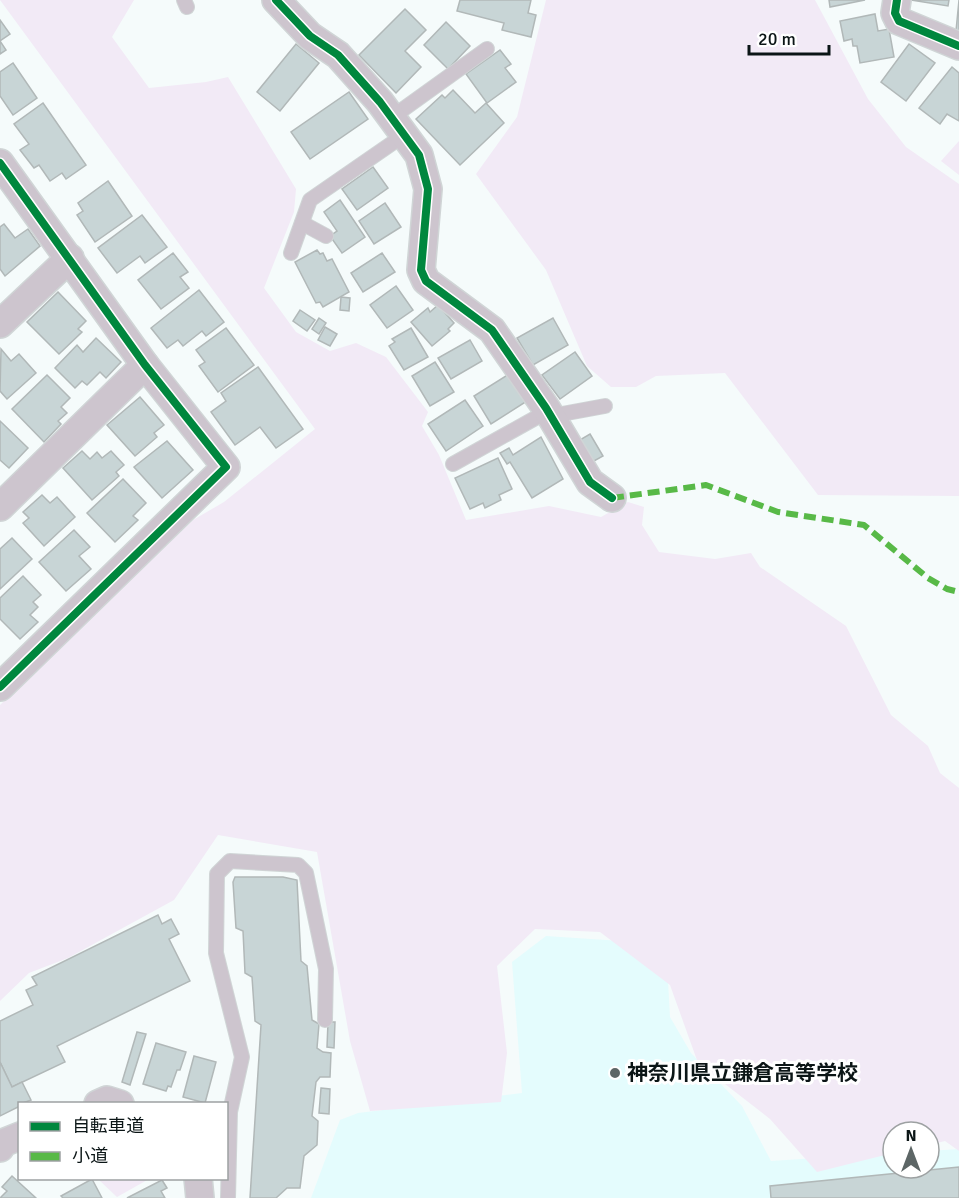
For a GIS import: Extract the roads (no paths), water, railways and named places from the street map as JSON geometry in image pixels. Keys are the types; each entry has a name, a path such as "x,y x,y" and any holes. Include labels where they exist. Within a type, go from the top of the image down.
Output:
{"street":[{"path":"276,0 310,36 338,56 398,126 418,155 428,189 421,270 426,281 492,330 550,414 590,483 612,498"},
{"path":"897,0 895,14 899,21 959,46"},
{"path":"0,162 145,365 226,467 0,687"},
{"path":"0,324 70,258"},
{"path":"0,507 145,365"},
{"path":"0,1148 3,1143 18,1137"},
{"path":"198,1180 200,1198"}],"lane":[{"path":"291,253 310,200 487,49"},
{"path":"302,223 326,236"},
{"path":"453,464 550,414 605,406"},
{"path":"228,1198 230,1112 242,1057 216,953 217,874 230,861 298,865 306,873 326,969 325,1020"}],"place":[{"name":"神奈川県立鎌倉高等学校","path":"615,1073"}]}
